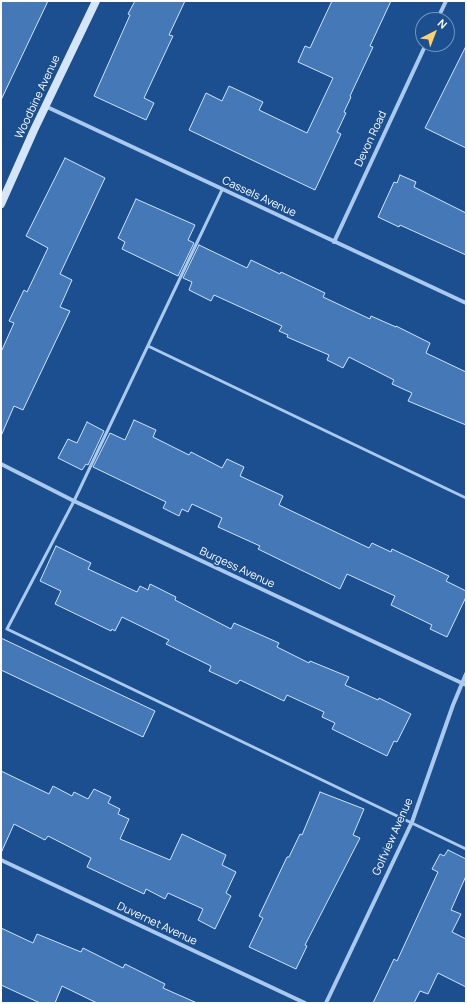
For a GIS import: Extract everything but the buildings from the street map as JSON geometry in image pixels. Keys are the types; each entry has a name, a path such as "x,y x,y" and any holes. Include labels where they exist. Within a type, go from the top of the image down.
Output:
{"main road":[{"name":"Woodbine Avenue","path":"1,204 45,106 96,1"}],"street":[{"path":"441,12 446,1"},
{"name":"Devon Road","path":"334,242 422,52"},
{"name":"Cassels Avenue","path":"45,106 466,303"},
{"name":"Burgess Avenue","path":"1,464 74,501 464,684"},
{"name":"Golfview Avenue","path":"326,1003 412,822 452,705 464,684 466,674"},
{"name":"Duvernet Avenue","path":"1,860 305,1003"}],"lane":[{"path":"222,190 74,501 7,629 466,849"},
{"path":"148,346 466,498"}]}
